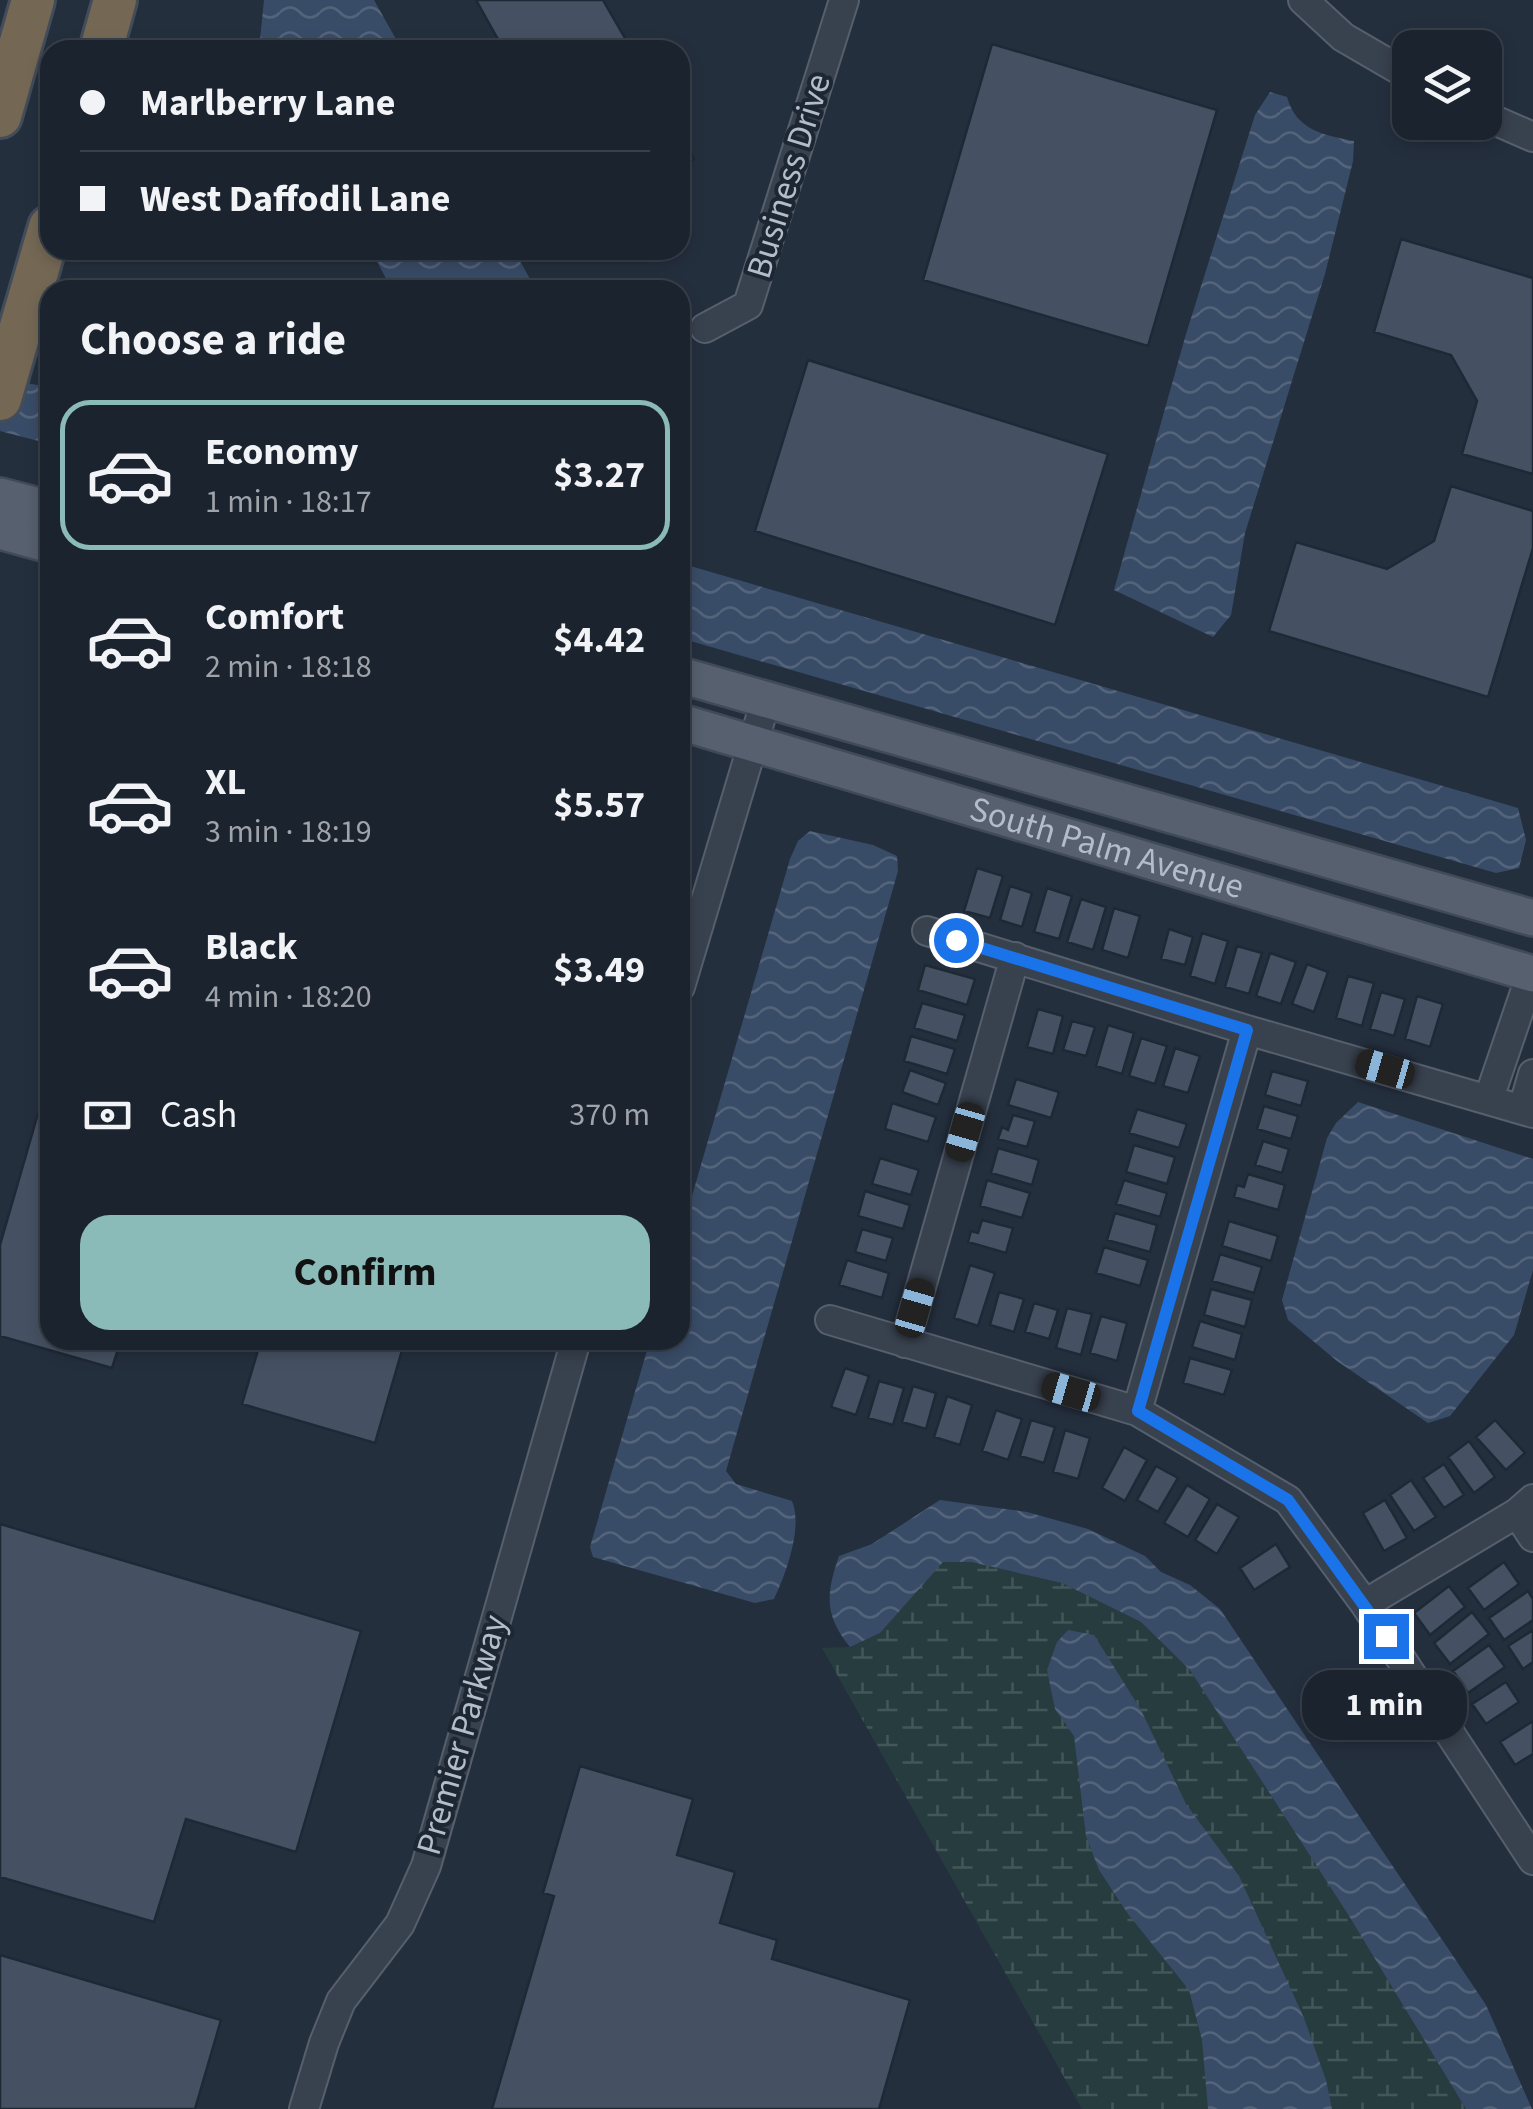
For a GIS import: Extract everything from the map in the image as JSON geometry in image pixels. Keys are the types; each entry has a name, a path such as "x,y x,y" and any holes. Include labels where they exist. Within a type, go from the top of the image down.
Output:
{"highway":[{"path":"0,116 33,0"},
{"path":"104,40 115,0"},
{"path":"0,400 41,260"}],"main road":[{"path":"0,496 40,506"},
{"path":"0,531 40,543"},
{"name":"South Palm Avenue","path":"690,678 1533,918"},
{"name":"South Palm Avenue","path":"690,725 1532,972"}],"street":[{"name":"Business Drive","path":"705,328 748,305 844,0"},
{"path":"1303,0 1342,37 1392,66"},
{"path":"1502,123 1533,137"},
{"path":"690,953 766,700"},
{"path":"927,931 1247,1030 1528,1111 1533,1074"},
{"path":"905,1343 1015,957"},
{"path":"1489,1098 1532,972"},
{"path":"1138,1411 1247,1030"},
{"path":"830,1320 1138,1411 1288,1500 1365,1604 1533,1860"},
{"name":"Premier Parkway","path":"304,2109 324,2042 342,2001 400,1924 426,1866 573,1350"},
{"path":"1365,1604 1525,1506 1533,1538"}],"green space":[{"path":"942,1562 971,1562 1062,1583 1141,1622 1190,1670 1349,1916 1466,2109 1082,2109 822,1648 850,1647 880,1633"}],"water":[{"path":"264,0 374,0 396,40 260,40"},
{"path":"1270,92 1287,97 1297,117 1312,129 1354,141 1353,161 1325,274 1245,533 1231,615 1213,637 1114,590 1186,334 1255,115"},
{"path":"376,260 520,260 530,280 387,280"},
{"path":"0,379 40,385 40,441 0,431"},
{"path":"690,566 1518,808 1526,840 1519,868 1496,873 690,641"},
{"path":"810,831 873,845 897,856 898,871 726,1471 736,1484 792,1501 795,1512 792,1550 779,1589 774,1599 755,1603 593,1557 590,1547 647,1350 690,1350 690,1203 798,841"},
{"path":"1358,1102 1533,1159 1533,1270 1514,1335 1450,1416 1428,1423 1337,1361 1288,1320 1282,1300 1327,1138"},
{"path":"940,1500 1027,1512 1088,1529 1145,1556 1161,1572 1190,1585 1220,1609 1486,2005 1532,2109 1466,2109 1349,1916 1190,1670 1141,1622 1062,1583 971,1562 943,1562 880,1633 850,1647 835,1625 830,1604 839,1556 872,1544"},
{"path":"1068,1630 1094,1635 1141,1710 1186,1804 1239,1876 1304,2018 1332,2109 1208,2109 1202,2040 1189,1990 1128,1914 1099,1870 1086,1836 1074,1736 1055,1709 1047,1670 1057,1642"}],"building":[{"path":"476,0 603,0 626,40 498,40"},
{"path":"992,44 1217,110 1148,346 923,280"},
{"path":"1401,239 1533,278 1533,474 1462,454 1477,401 1451,355 1374,332"},
{"path":"808,360 1108,454 1055,625 755,531"},
{"path":"1451,486 1533,511 1533,548 1488,697 1269,631 1296,542 1387,569 1434,541"},
{"path":"977,868 1003,876 990,918 964,911"},
{"path":"1010,886 1032,893 1022,927 1000,920"},
{"path":"1047,888 1072,896 1059,939 1034,932"},
{"path":"1081,899 1106,907 1093,950 1067,942"},
{"path":"1114,908 1140,916 1128,958 1102,950"},
{"path":"1169,929 1193,937 1185,965 1161,959"},
{"path":"1202,933 1228,941 1215,984 1190,976"},
{"path":"1237,946 1262,953 1249,994 1225,987"},
{"path":"1270,953 1296,962 1281,1004 1256,996"},
{"path":"1307,964 1328,972 1314,1012 1292,1004"},
{"path":"925,965 975,979 967,1005 918,990"},
{"path":"1348,976 1374,983 1362,1026 1336,1018"},
{"path":"1381,992 1405,999 1394,1036 1370,1029"},
{"path":"1417,996 1443,1004 1430,1047 1405,1039"},
{"path":"922,1003 965,1015 957,1041 914,1028"},
{"path":"1038,1009 1063,1016 1053,1054 1027,1047"},
{"path":"1072,1021 1095,1027 1086,1056 1063,1050"},
{"path":"1108,1025 1134,1033 1122,1074 1096,1066"},
{"path":"911,1036 955,1049 947,1074 904,1061"},
{"path":"1141,1038 1167,1046 1155,1084 1129,1076"},
{"path":"1175,1048 1200,1056 1188,1093 1163,1086"},
{"path":"910,1070 946,1083 938,1105 902,1092"},
{"path":"1272,1071 1308,1081 1301,1106 1265,1095"},
{"path":"1016,1079 1059,1092 1051,1118 1008,1105"},
{"path":"892,1103 936,1117 928,1142 885,1129"},
{"path":"1264,1106 1298,1116 1291,1139 1257,1129"},
{"path":"40,1107 40,1347 0,1336 0,1245"},
{"path":"1137,1109 1187,1124 1179,1148 1129,1133"},
{"path":"1013,1115 1035,1121 1027,1147 998,1139 1002,1127 1008,1130"},
{"path":"1263,1141 1289,1149 1282,1173 1255,1165"},
{"path":"1134,1145 1175,1157 1167,1184 1126,1172"},
{"path":"998,1148 1039,1160 1032,1185 991,1173"},
{"path":"880,1158 919,1170 911,1195 872,1184"},
{"path":"1248,1174 1285,1185 1278,1210 1234,1197 1237,1185 1244,1187"},
{"path":"987,1180 1030,1193 1022,1218 980,1206"},
{"path":"1124,1180 1167,1193 1160,1217 1116,1204"},
{"path":"865,1191 910,1205 903,1229 858,1216"},
{"path":"1115,1213 1157,1225 1150,1252 1107,1240"},
{"path":"982,1220 1013,1228 1006,1253 968,1242 971,1231 978,1233"},
{"path":"1229,1221 1278,1236 1271,1261 1222,1246"},
{"path":"862,1229 893,1238 886,1261 855,1252"},
{"path":"1104,1247 1148,1260 1140,1286 1096,1273"},
{"path":"1220,1254 1262,1267 1254,1293 1212,1281"},
{"path":"847,1260 889,1273 882,1298 839,1285"},
{"path":"970,1265 995,1273 978,1326 954,1318"},
{"path":"1211,1289 1252,1300 1245,1327 1204,1315"},
{"path":"999,1292 1024,1299 1014,1332 990,1325"},
{"path":"1034,1303 1058,1310 1049,1339 1025,1332"},
{"path":"1067,1308 1092,1314 1081,1355 1056,1348"},
{"path":"1101,1316 1127,1323 1117,1361 1090,1353"},
{"path":"1200,1321 1242,1334 1235,1360 1192,1347"},
{"path":"49,1350 118,1350 112,1368"},
{"path":"258,1350 402,1350 375,1443 242,1404"},
{"path":"1190,1358 1232,1370 1224,1395 1183,1383"},
{"path":"845,1368 869,1376 856,1415 831,1407"},
{"path":"879,1381 904,1388 893,1425 868,1418"},
{"path":"913,1386 936,1393 926,1429 902,1422"},
{"path":"947,1396 972,1405 960,1445 934,1437"},
{"path":"996,1410 1022,1419 1008,1460 982,1451"},
{"path":"1031,1420 1055,1427 1044,1463 1020,1456"},
{"path":"1495,1420 1525,1453 1506,1470 1476,1437"},
{"path":"1065,1430 1090,1438 1078,1479 1053,1472"},
{"path":"1469,1441 1495,1477 1474,1493 1448,1457"},
{"path":"1124,1447 1147,1460 1125,1501 1102,1488"},
{"path":"1444,1464 1464,1495 1444,1508 1423,1478"},
{"path":"1156,1466 1178,1478 1158,1512 1137,1500"},
{"path":"1411,1480 1436,1517 1414,1531 1390,1495"},
{"path":"1187,1485 1210,1499 1188,1537 1164,1523"},
{"path":"1385,1500 1407,1538 1384,1551 1363,1513"},
{"path":"1217,1504 1239,1517 1217,1554 1195,1540"},
{"path":"0,1524 361,1631 296,1852 186,1819 154,1922 0,1877"},
{"path":"1276,1544 1290,1567 1254,1590 1240,1568"},
{"path":"1504,1562 1519,1584 1484,1610 1468,1588"},
{"path":"1449,1586 1465,1607 1430,1635 1414,1613"},
{"path":"1528,1591 1533,1599 1533,1620 1504,1640 1489,1618"},
{"path":"1472,1612 1489,1634 1450,1664 1434,1643"},
{"path":"1533,1630 1533,1662 1523,1669 1508,1646"},
{"path":"1489,1645 1505,1667 1468,1693 1453,1671"},
{"path":"1506,1682 1519,1702 1486,1724 1472,1704"},
{"path":"1533,1721 1533,1754 1515,1765 1500,1742"},
{"path":"580,1766 693,1799 677,1855 735,1872 720,1923 777,1940 772,1959 910,2000 879,2109 492,2109 554,1896 543,1893"},
{"path":"0,1955 221,2020 195,2109 0,2109"}],"route":[{"path":"956,940 1247,1030 1138,1411 1288,1500 1386,1636"}]}
